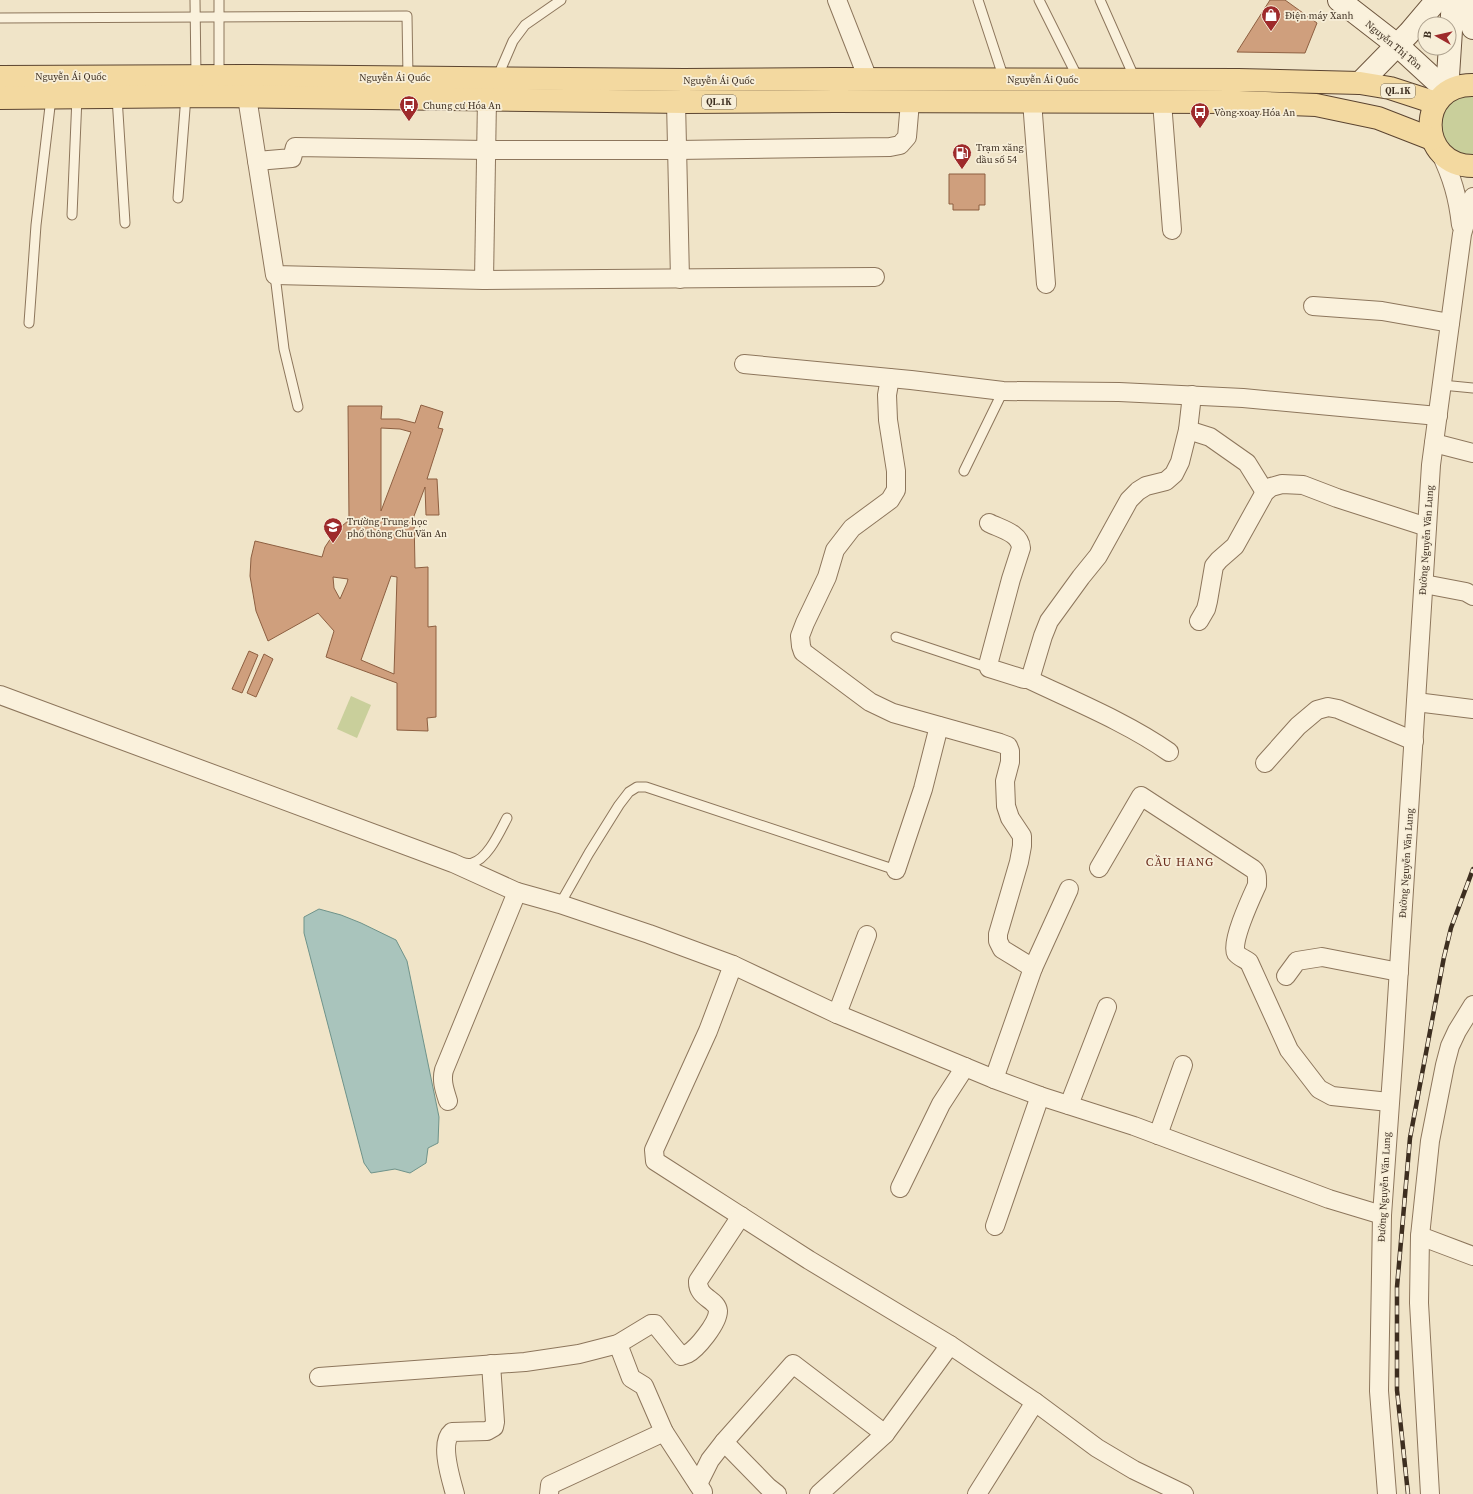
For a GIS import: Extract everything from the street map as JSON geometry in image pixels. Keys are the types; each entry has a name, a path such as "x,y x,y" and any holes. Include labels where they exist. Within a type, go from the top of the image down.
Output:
{"main road":[{"name":"Nguyễn Ái Quốc","path":"0,76 408,77 684,80 1238,80 1360,83 1442,97"},
{"path":"952,102 953,79"},
{"path":"1473,85 1463,85 1442,97 1431,114 1430,126 1436,145 1450,161 1464,166 1473,166"},
{"name":"QL.1K","path":"0,98 186,96 676,102 835,100 910,102 1238,102 1316,105 1378,118 1436,145"}],"street":[{"path":"837,0 868,79"},
{"name":"Nguyễn Thị Tồn","path":"1339,0 1397,45 1442,97"},
{"path":"1360,83 1427,14 1437,0"},
{"path":"1442,97 1453,0"},
{"path":"247,97 275,275 484,280 875,277"},
{"path":"484,280 487,99"},
{"path":"1032,101 1046,284"},
{"path":"676,102 680,279"},
{"path":"257,161 292,158 296,147 486,150 677,150 895,146 904,141 907,137 910,102"},
{"path":"1162,102 1172,230"},
{"name":"Đường Nguyễn Văn Lung","path":"1436,145 1449,172 1458,201 1462,234"},
{"name":"Đường Nguyễn Văn Lung","path":"1387,1494 1379,1391 1382,1215 1431,465 1462,234 1473,197"},
{"path":"1312,306 1382,311 1450,322"},
{"path":"744,364 890,378 1003,391 1119,392 1192,395 1243,398 1438,416"},
{"path":"890,378 887,395 888,420 896,471 896,490 890,500 852,528 835,550 827,577 800,636 801,646 803,652 870,702 893,713 1008,746 1010,751 1010,762 1005,781 1006,806 1010,818 1022,836 1022,846 1019,862 998,934 998,940 1002,949 1032,968"},
{"path":"1028,679 1031,676 1049,621 1098,556 1129,500 1138,491 1146,486 1166,481 1174,474 1180,462 1188,430 1192,395"},
{"path":"1188,430 1210,436 1247,463 1265,492"},
{"path":"1434,443 1473,453"},
{"path":"1199,621 1206,609 1214,566 1236,546 1265,492 1271,487 1282,484 1302,486 1427,527"},
{"path":"989,523 1017,536 1021,543 1021,548 999,622 988,665 989,668 1028,679 1092,709 1155,742 1169,752"},
{"path":"1424,584 1466,592 1473,596"},
{"path":"0,694 453,864 516,892 560,904 733,965 836,1014 994,1079 1040,1096 1158,1134 1328,1199 1382,1215"},
{"path":"1416,702 1473,709"},
{"path":"1265,763 1298,726 1317,710 1328,707 1338,709 1414,741"},
{"path":"896,870 924,789 939,726"},
{"path":"1098,868 1141,796 1256,871 1258,878 1257,885 1235,939 1235,950 1238,956 1249,962 1289,1050 1319,1088 1332,1096 1389,1102"},
{"path":"994,1079 1032,968 1069,889"},
{"path":"448,1101 442,1077 444,1070 516,892"},
{"path":"836,1014 867,935"},
{"path":"1286,976 1297,961 1322,957 1399,972"},
{"path":"733,965 708,1031 654,1150 655,1161 809,1260 950,1345 1035,1402 1104,1452 1134,1470 1184,1494"},
{"path":"1430,1494 1419,1303 1420,1236 1430,1141 1450,1046 1459,1027 1473,1005"},
{"path":"1069,1105 1107,1007"},
{"path":"1158,1134 1183,1065"},
{"path":"900,1188 941,1104 965,1067"},
{"path":"995,1226 1040,1096"},
{"path":"319,1377 525,1362 579,1354 618,1344 651,1324 655,1324 681,1356 688,1354 702,1341 715,1322 718,1312 716,1306 701,1293 698,1287 698,1281 741,1216"},
{"path":"1420,1236 1473,1256"},
{"path":"618,1344 631,1378 644,1386 664,1432 701,1489"},
{"path":"819,1494 885,1434 950,1345"},
{"path":"455,1494 447,1460 447,1440 452,1432 487,1431 494,1427 495,1422 491,1364"},
{"path":"701,1489 710,1460 793,1364 885,1434"},
{"path":"977,1494 1035,1402"},
{"path":"549,1494 550,1485 664,1432"},
{"path":"724,1442 768,1487 777,1494"}],"lane":[{"path":"196,0 196,76"},
{"path":"219,0 219,76"},
{"path":"497,78 513,41 525,25 561,0"},
{"path":"978,0 1004,79"},
{"path":"1039,0 1078,80"},
{"path":"1100,0 1136,80"},
{"path":"0,18 407,16 408,77"},
{"path":"178,198 186,96"},
{"path":"29,323 36,225 51,97"},
{"path":"72,215 76,97"},
{"path":"117,97 125,223"},
{"path":"275,275 284,349 298,407"},
{"path":"1442,385 1473,388"},
{"path":"964,471 1003,391"},
{"path":"896,637 989,668"},
{"path":"560,904 588,853 619,805 629,792 637,787 646,787 896,870"},
{"path":"453,864 472,863 480,859 496,838 507,818"}],"green space":[{"path":"1473,93 1473,156 1457,154 1443,140 1440,119 1450,101"},
{"path":"351,696 371,705 357,738 337,729"}],"water":[{"path":"319,909 341,915 361,923 396,940 407,961 439,1117 438,1143 428,1148 426,1163 410,1173 395,1169 371,1173 364,1163 304,933 304,917"}],"building":[{"name":"Điện máy Xanh","path":"1270,0 1285,0 1317,23 1305,53 1237,52"},
{"path":"949,174 985,174 985,205 979,205 979,210 953,210 953,204 949,204"},
{"path":"421,405 443,412 438,428 443,429 427,479 437,479 439,515 426,515 425,487 414,516 415,568 428,567 428,627 436,626 436,717 427,718 428,731 397,730 397,683 326,657 334,631 318,613 268,641 256,611 250,576 251,558 255,541 322,557 325,547 335,532 349,520 348,406 382,406 381,419 399,419 415,423","holes":["381,428 400,429 411,432 381,511","391,576 397,577 394,674 361,660","333,577 348,579 340,599 334,588"]},
{"path":"249,651 258,655 242,693 232,689"},
{"path":"264,654 273,659 256,697 247,693"}],"railway":[{"path":"1408,1494 1397,1390 1397,1287 1410,1138 1444,957 1451,928 1473,869"}],"place":[{"name":"Điện máy Xanh","path":"1271,32"},
{"name":"Chung cư Hóa An","path":"409,122"},
{"name":"Vòng xoay Hóa An","path":"1200,129"},
{"name":"Trạm xăng dầu số 54","path":"962,170"},
{"name":"Trường Trung học phổ thông Chu Văn An","path":"333,544"}],"district":[{"name":"CẦU HANG","path":"1180,862"}]}
